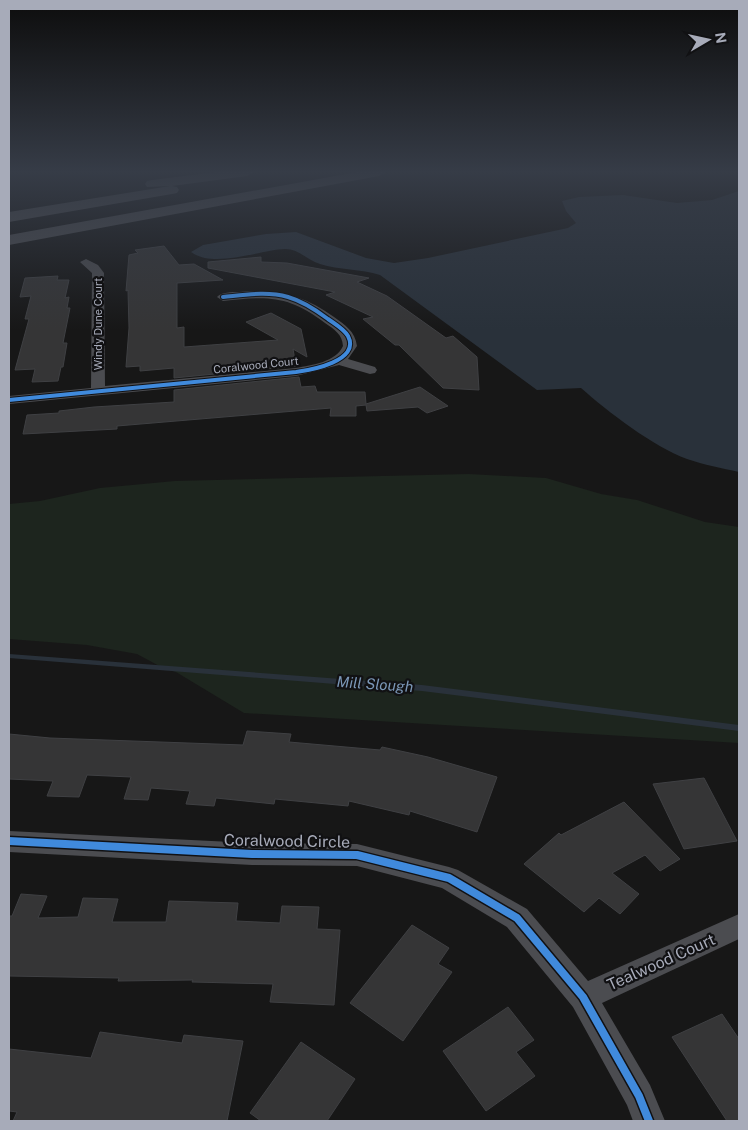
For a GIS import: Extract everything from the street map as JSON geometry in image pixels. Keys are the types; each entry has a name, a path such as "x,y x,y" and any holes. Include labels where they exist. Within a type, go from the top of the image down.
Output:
{"highway":[{"path":"9,229 35,225"},
{"path":"9,240 92,225"}],"street":[{"name":"Windy Dune Court","path":"86,262 94,267 98,273 98,391"},
{"path":"223,297 272,294 294,299 337,325 349,338 347,351 338,360 370,370"},
{"name":"Coralwood Court","path":"9,400 296,372 326,365 338,360"},
{"name":"Coralwood Circle","path":"9,841 252,854 357,855 449,878 517,918 584,997 639,1096 649,1121"},
{"name":"Tealwood Court","path":"584,997 739,926"}],"shaded area":[{"path":"573,225 739,225 739,472 693,461 660,446 604,408 581,388 537,390 380,275 320,264 290,249 224,259 201,257 191,252 203,245 266,234 296,232 366,258 394,263 428,258 568,228"},
{"name":"Mill Slough","path":"469,474 546,478 601,494 637,500 705,522 739,527 739,743 244,713 176,672 163,668 137,654 87,645 9,639 9,504 40,501 100,488 175,481"}],"building":[{"path":"164,246 179,265 194,264 223,280 177,283 177,328 184,327 184,347 278,340 246,322 271,313 301,329 307,357 293,349 296,366 174,378 174,368 140,371 140,366 126,367 129,328 128,290 126,291 129,255 138,253 135,250"},
{"path":"261,257 261,262 287,263 369,278 357,282 387,296 446,338 453,336 477,357 479,390 443,388 399,345 395,345 363,319 373,317 326,295 335,292 208,268 208,262"},
{"path":"58,276 57,280 69,280 65,298 69,297 67,308 70,308 63,343 67,343 63,367 61,367 58,381 32,382 35,369 15,370 29,319 25,319 31,296 20,297 25,278"},
{"path":"299,377 301,387 315,386 317,392 365,392 366,404 420,387 448,406 427,413 418,407 367,411 366,405 356,406 356,416 330,416 331,408 117,426 117,429 23,434 27,415 59,413 59,411 94,407 174,402 174,390"},
{"path":"247,731 291,734 289,742 380,750 382,747 428,757 497,777 477,832 410,811 409,815 349,801 348,806 275,799 274,804 216,798 214,806 186,804 190,791 151,788 148,800 124,799 131,777 87,775 79,797 47,796 53,781 9,779 9,734 50,738 243,745"},
{"path":"704,778 737,841 684,849 653,784"},
{"path":"624,802 680,859 660,871 645,855 612,873 639,894 620,914 599,898 584,912 524,864 559,833 561,835"},
{"path":"21,894 47,896 38,918 78,917 83,898 118,899 112,922 166,922 169,901 238,903 236,921 280,923 282,906 319,907 317,929 340,930 334,1005 270,1002 273,984 192,982 193,980 118,981 119,978 9,976 9,916 12,916"},
{"path":"412,925 449,948 438,964 452,972 403,1041 350,1003"},
{"path":"508,1007 534,1040 516,1052 535,1076 486,1111 443,1051"},
{"path":"722,1014 739,1039 739,1121 727,1121 672,1037"},
{"path":"100,1032 182,1043 184,1035 243,1041 227,1121 13,1121 17,1112 9,1111 9,1049 91,1058"},
{"path":"301,1042 355,1079 327,1121 261,1121 250,1113"}],"waterway":[{"name":"Mill Slough","path":"9,656 422,688 739,728"}],"cycle path":[{"path":"9,400 296,372 332,363 347,353 350,346 349,338 342,329 312,308 293,299 280,295 264,294 223,297"},
{"path":"9,841 252,854 357,855 449,878 517,918 583,997 639,1096 649,1121"}]}
